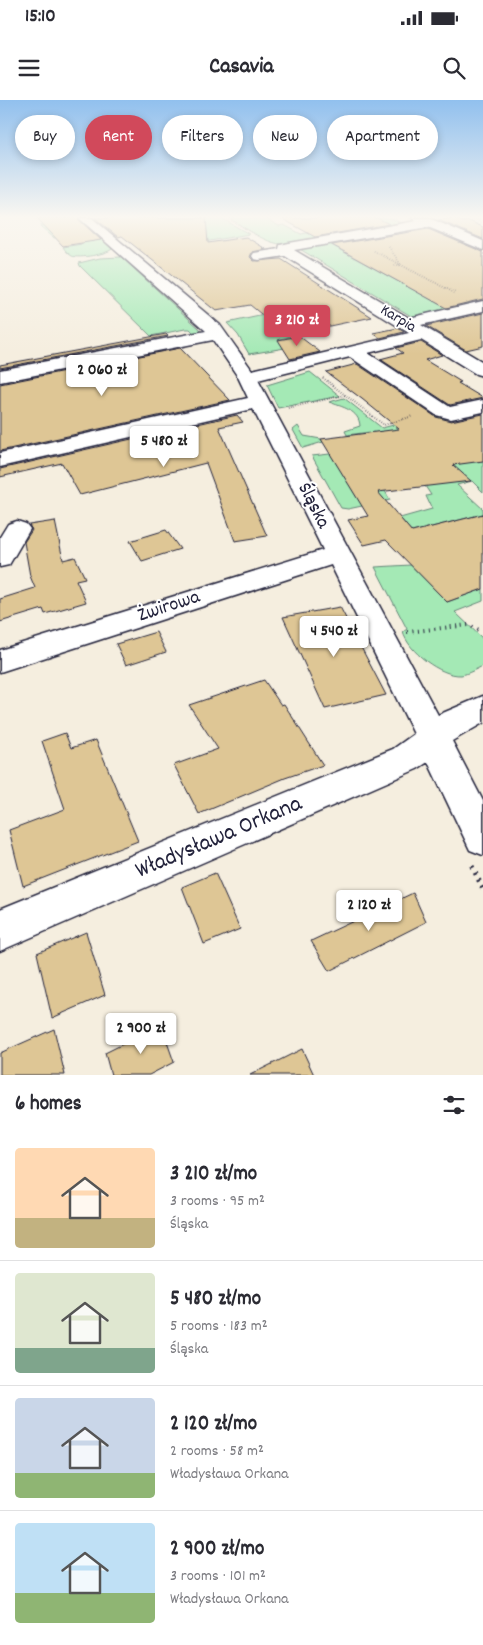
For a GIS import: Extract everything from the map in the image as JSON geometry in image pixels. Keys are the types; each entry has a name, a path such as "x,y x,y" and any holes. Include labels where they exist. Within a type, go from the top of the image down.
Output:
{"street":[{"name":"Śląska","path":"137,264 218,334 246,377 483,838"},
{"name":"Karpia","path":"306,264 483,370"},
{"path":"406,324 483,307"},
{"path":"0,376 218,334"},
{"path":"246,377 424,334"},
{"path":"353,351 443,411 458,412 483,406"},
{"path":"0,460 260,401"},
{"path":"0,559 17,529"},
{"name":"Żwirowa","path":"0,661 338,554"},
{"name":"Władysława Orkana","path":"0,930 405,759 446,727 463,717 483,709"}],"path":[{"path":"398,264 483,307"},
{"path":"393,266 401,265"},
{"path":"408,273 415,272"},
{"path":"423,281 430,280"},
{"path":"439,290 446,288"},
{"path":"287,408 346,395"},
{"path":"404,632 410,633 469,625 480,630"}],"green space":[{"path":"79,264 128,264 200,329 203,334 196,335 190,329 185,329 151,336"},
{"path":"324,264 365,264 449,309 467,305 458,300 463,299 472,306 416,319"},
{"path":"278,312 314,332 280,339 285,348 249,354 238,335 227,323"},
{"path":"310,372 340,396 278,408 267,385"},
{"path":"344,398 382,428 436,414 447,419 438,421 483,461 483,492 472,481 457,485 483,509 483,514 412,532 400,518 432,509 426,496 431,495 415,471 376,440 370,432 347,435 345,431 360,426 357,416 349,410 329,402"},
{"path":"298,426 304,436 321,439 323,442 303,448 293,430"},
{"path":"330,454 385,491 390,500 348,509 341,508 312,456"},
{"path":"411,565 447,602 483,589 483,601 455,612 483,639 483,666 469,673 453,674 435,667 411,647 403,632 407,629 375,567"}],"building":[{"path":"156,264 288,264 372,317 287,335 250,305 216,311"},
{"path":"365,264 483,264 483,299 446,308"},
{"path":"483,313 483,346 466,350 426,326"},
{"path":"398,328 404,332 380,338 373,333"},
{"path":"166,334 168,336 0,368 0,365"},
{"path":"299,336 320,352 290,359 278,340"},
{"path":"421,342 442,355 425,360 483,398 450,405 380,359 403,353 396,348"},
{"path":"180,348 230,400 0,451 0,384"},
{"path":"357,364 436,417 451,421 483,414 483,461 453,465 471,481 378,492 412,532 483,514 483,589 447,602 386,540 364,545 348,520 368,516 321,439 399,429 326,372"},
{"path":"237,415 243,422 219,427 267,536 235,541 206,463 80,495 62,463 0,477 0,469"},
{"path":"55,521 63,560 75,557 85,578 76,580 86,602 45,614 43,609 0,622 0,599 35,588 30,576 24,542 32,530 29,525"},
{"path":"166,530 180,549 142,561 130,541"},
{"path":"340,607 386,695 325,709 283,617"},
{"path":"156,632 166,652 126,665 116,644"},
{"path":"264,680 281,705 284,704 323,765 285,778 199,814 174,765 218,749 189,705"},
{"path":"65,733 71,748 96,740 138,841 23,886 9,830 65,809 42,741"},
{"path":"215,873 240,929 204,944 182,887"},
{"path":"413,893 426,922 329,971 311,941"},
{"path":"86,932 105,995 52,1018 37,953"},
{"path":"161,1025 174,1062 149,1075 111,1075 105,1053"},
{"path":"54,1029 65,1075 0,1075 0,1053"},
{"path":"302,1049 314,1075 250,1075"}]}
